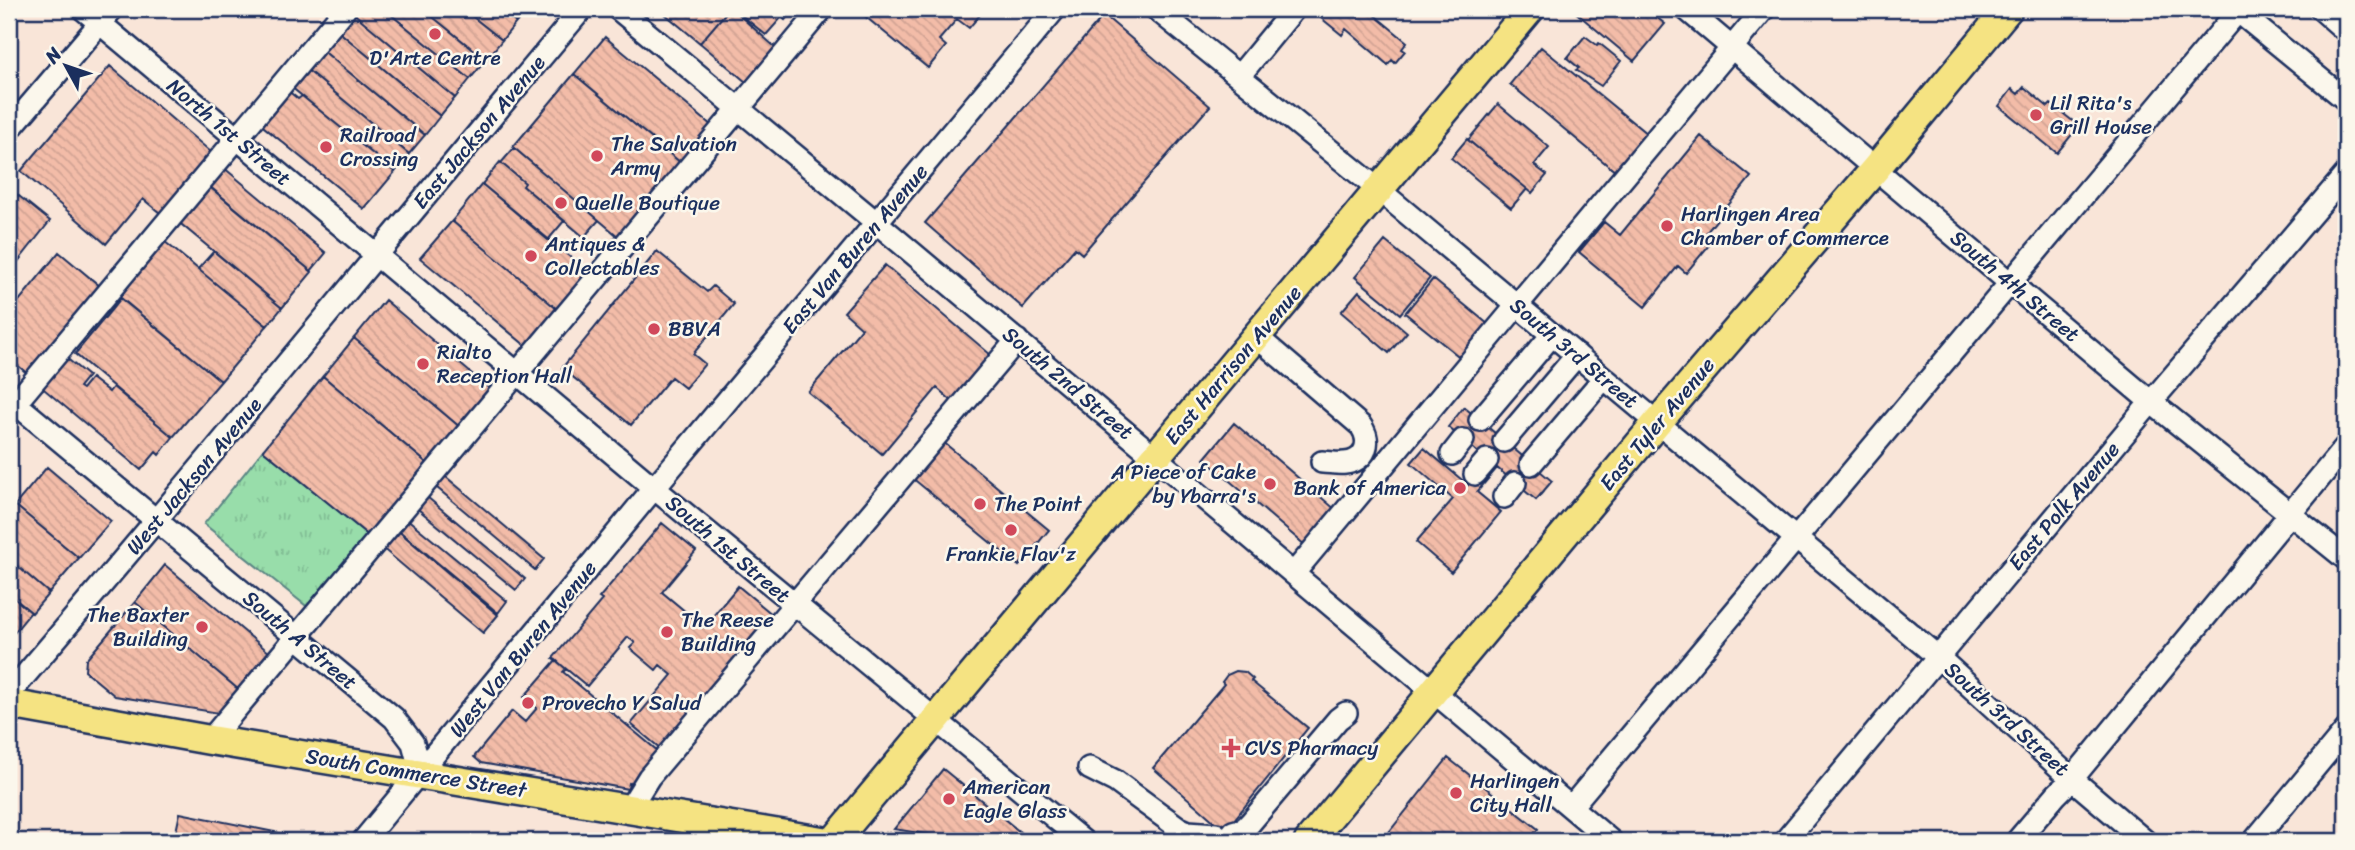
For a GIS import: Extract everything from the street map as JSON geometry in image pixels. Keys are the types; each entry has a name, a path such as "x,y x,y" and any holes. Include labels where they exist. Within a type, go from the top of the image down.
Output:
{"main road":[{"name":"East Harrison Avenue","path":"834,841 1530,9"},
{"name":"East Tyler Avenue","path":"1309,841 1657,423 1876,168 2008,9"},
{"name":"South Commerce Street","path":"9,704 822,841"}],"street":[{"name":"North 1st Street","path":"83,9 106,16 237,138 375,254"},
{"path":"11,404 345,9"},
{"name":"East Jackson Avenue","path":"375,254 582,9"},
{"name":"South 2nd Street","path":"618,9 1435,690 1611,841"},
{"path":"211,740 822,9"},
{"name":"East Van Buren Avenue","path":"654,488 1055,9"},
{"name":"South 3rd Street","path":"1156,9 1379,190 1938,657 2072,779 2145,841"},
{"path":"1240,75 1294,9"},
{"name":"South 4th Street","path":"1686,9 2151,402 2346,559"},
{"path":"1294,573 1764,9"},
{"path":"2320,9 2346,31"},
{"path":"1571,807 2010,282 2245,12 2346,100"},
{"path":"9,130 106,16"},
{"name":"East Polk Avenue","path":"1785,841 2151,402 2346,174"},
{"name":"South 1st Street","path":"375,254 1083,841"},
{"name":"West Jackson Avenue","path":"9,694 157,522 375,254"},
{"path":"1480,420 1552,335"},
{"path":"1257,337 1361,426 1367,435 1366,447 1354,461 1322,462"},
{"path":"629,809 649,777 1017,340"},
{"path":"1504,441 1577,355"},
{"path":"1531,464 1604,378"},
{"name":"South A Street","path":"11,404 394,718 413,743 421,774"},
{"path":"2017,841 2072,779 2346,446"},
{"name":"West Van Buren Avenue","path":"363,841 421,774 654,488"},
{"path":"1089,768 1115,781 1188,832 1225,833 1244,829 1346,713"},
{"path":"2254,841 2346,730"}],"green space":[{"path":"263,450 369,536 310,609 204,524"}],"building":[{"path":"355,9 384,9 470,79 455,98 352,12"},
{"name":"D'Arte Centre","path":"384,9 423,9 486,60 470,79"},
{"path":"423,9 463,9 502,40 486,60"},
{"path":"463,9 498,9 516,23 502,40"},
{"path":"498,9 528,9 516,23"},
{"path":"659,9 729,9 700,43"},
{"path":"729,9 775,47 746,82 700,43"},
{"path":"734,9 771,9 782,17 766,35"},
{"path":"771,9 794,9 785,20"},
{"path":"856,9 985,9 969,28 957,19 939,40 946,46 928,68"},
{"path":"1310,9 1367,9 1407,42 1402,49 1405,51 1395,63 1392,60 1388,65 1346,29 1342,35"},
{"path":"1646,9 1665,24 1634,61 1574,11"},
{"path":"352,12 455,98 440,116 337,30"},
{"path":"1104,15 1210,106 1082,254 1075,248 1023,308 925,223"},
{"path":"337,30 440,116 425,135 321,49"},
{"path":"1585,36 1597,45 1599,43 1621,61 1601,86 1576,70 1579,68 1567,58"},
{"path":"605,37 712,126 681,163 574,74"},
{"path":"1541,47 1647,134 1616,172 1510,84"},
{"path":"321,49 425,135 409,154 305,68"},
{"path":"110,66 211,152 160,213 143,199 106,244 21,171"},
{"path":"305,68 409,154 395,172 290,86"},
{"name":"The Salvation Army","path":"574,74 681,163 619,237 513,147"},
{"path":"2024,87 2048,107 2051,104 2079,126 2057,153 1999,106 2012,89 2018,94"},
{"name":"Railroad Crossing","path":"286,89 298,99 302,96 395,172 364,209 258,122"},
{"path":"1498,104 1549,147 1534,165 1547,175 1532,193 1468,140"},
{"path":"1701,136 1751,177 1702,238 1710,244 1686,273 1678,266 1645,307 1579,252 1604,222 1620,235"},
{"path":"1467,139 1527,189 1511,208 1451,158"},
{"name":"Quelle Boutique","path":"514,148 599,220 584,237 523,186 525,183 501,163"},
{"path":"500,162 564,221 548,240 482,184"},
{"path":"223,167 326,253 311,271 208,185"},
{"path":"206,184 312,272 282,308 176,220"},
{"name":"Antiques & Collectables","path":"482,184 588,272 557,309 452,221"},
{"path":"9,188 50,221 9,273"},
{"path":"452,221 557,309 526,346 420,258"},
{"path":"164,241 267,326 221,381 118,296"},
{"path":"1385,241 1430,278 1400,314 1355,277"},
{"path":"214,251 282,308 267,326 198,269"},
{"name":"BBVA","path":"657,251 707,292 713,286 734,304 693,354 705,364 685,388 671,377 631,425 562,368"},
{"path":"59,252 101,287 29,375 9,358 9,313"},
{"path":"885,265 991,355 952,401 937,388 882,454 808,392 862,328 844,312"},
{"path":"1433,279 1489,325 1462,359 1405,313"},
{"path":"1359,291 1407,332 1389,353 1341,312"},
{"path":"121,298 221,381 173,437 75,354"},
{"name":"Rialto Reception Hall","path":"385,300 491,390 460,427 354,338"},
{"path":"354,338 460,427 428,464 323,376"},
{"path":"64,356 88,376 79,387 82,389 91,378 109,392 113,387 173,437 159,455 156,452 141,470 39,385"},
{"path":"323,376 428,464 369,536 263,450"},
{"name":"Bank of America","path":"1464,407 1552,481 1536,500 1497,468 1477,492 1501,512 1451,572 1416,542 1453,499 1411,463 1424,448 1468,485 1488,461 1448,427"},
{"name":"A Piece of Cake by Ybarra's","path":"1234,423 1336,510 1306,546 1204,459"},
{"name":"The Point","path":"942,441 1049,530 1019,566 911,477"},
{"path":"47,467 111,521 79,558 15,505"},
{"path":"445,476 544,559 535,570 436,487"},
{"path":"427,497 525,579 516,590 418,509"},
{"path":"15,505 79,558 49,593 9,559 9,513"},
{"path":"406,518 507,601 498,613 397,529"},
{"name":"The Reese Building","path":"662,523 696,551 662,592 704,627 738,586 773,615 661,749 631,724 672,675 660,665 656,670 630,648 635,643 628,637 587,686 553,658"},
{"path":"396,529 498,615 483,633 381,547"},
{"path":"9,559 49,593 32,613 9,594"},
{"name":"The Baxter Building","path":"165,565 270,653 239,690 135,602"},
{"path":"9,594 31,612 9,639"},
{"path":"135,602 239,690 219,713 115,696 85,671 86,660"},
{"path":"556,660 566,669 563,672 659,752 633,784 629,783 628,789 481,763 474,757 512,711 525,722 537,708 524,697"},
{"name":"CVS Pharmacy","path":"1236,671 1245,672 1253,679 1251,681 1308,728 1233,821 1234,839 1217,840 1216,823 1153,768 1224,684 1222,682 1227,675"},
{"name":"Harlingen City Hall","path":"1448,758 1538,829 1528,841 1382,841"},
{"name":"American Eagle Glass","path":"943,769 1031,841 969,841 894,829"},
{"path":"180,813 294,836 290,841 174,841"}],"place":[{"name":"D'Arte Centre","path":"435,34"},
{"name":"Lil Rita's Grill House","path":"2036,115"},
{"name":"Railroad Crossing","path":"326,147"},
{"name":"The Salvation Army","path":"597,156"},
{"name":"Quelle Boutique","path":"561,203"},
{"name":"Harlingen Area Chamber of Commerce","path":"1667,226"},
{"name":"Antiques & Collectables","path":"531,256"},
{"name":"BBVA","path":"654,329"},
{"name":"Rialto Reception Hall","path":"423,364"},
{"name":"A Piece of Cake by Ybarra's","path":"1270,484"},
{"name":"Bank of America","path":"1460,488"},
{"name":"The Point","path":"980,504"},
{"name":"Frankie Flav'z","path":"1011,530"},
{"name":"The Baxter Building","path":"202,627"},
{"name":"The Reese Building","path":"667,632"},
{"name":"Provecho Y Salud","path":"528,703"},
{"name":"CVS Pharmacy","path":"1231,748"},
{"name":"Harlingen City Hall","path":"1456,793"},
{"name":"American Eagle Glass","path":"949,799"}]}
